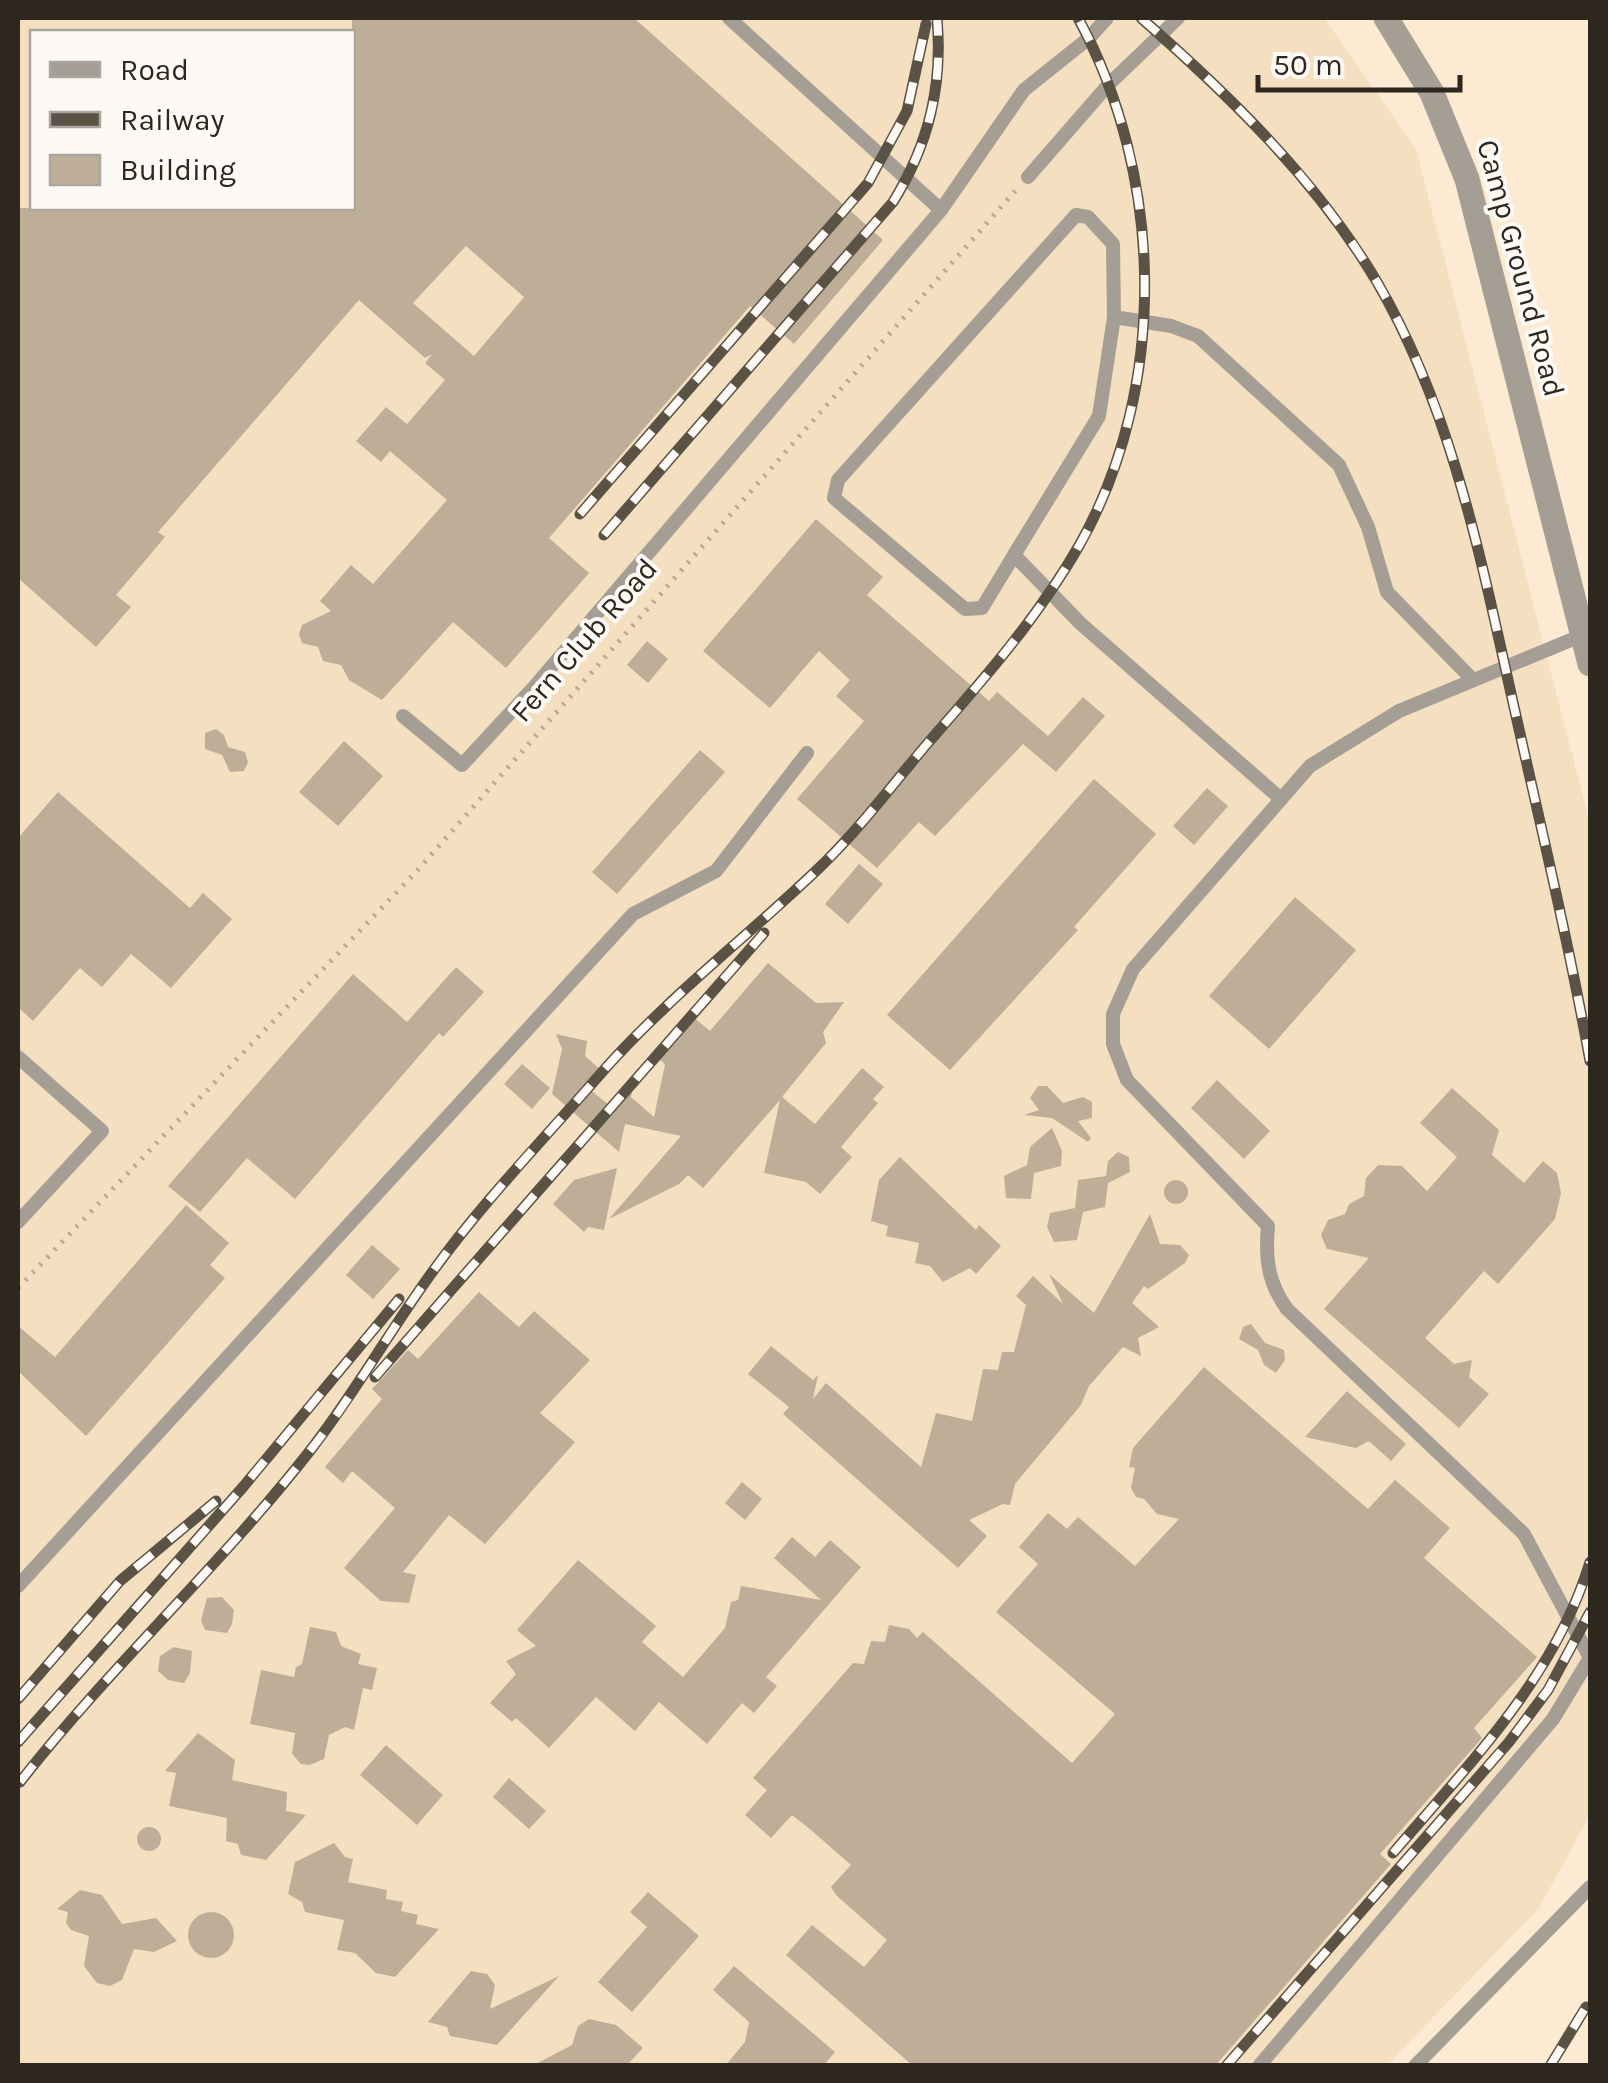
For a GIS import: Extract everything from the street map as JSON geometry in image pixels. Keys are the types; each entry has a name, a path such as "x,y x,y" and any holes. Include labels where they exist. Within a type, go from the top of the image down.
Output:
{"street":[{"name":"Camp Ground Road","path":"1386,18 1432,93 1467,179 1588,653"}],"lane":[{"path":"729,18 941,210"},
{"path":"403,716 462,765 941,210 1024,90 1089,38 1106,18"},
{"path":"1028,177 1109,84 1178,18"},
{"path":"1076,215 1088,217 1113,244 1114,317 1099,416 982,608 965,609 834,498 838,480 1076,215"},
{"path":"1114,317 1171,326 1198,336 1339,465 1368,527 1387,592 1471,678"},
{"path":"1014,555 1080,623 1281,798"},
{"path":"1259,2066 1553,1719 1590,1658 1524,1534 1286,1309 1272,1288 1266,1250 1268,1226 1128,1080 1112,1044 1113,1014 1133,968 1310,766 1398,711 1471,678 1588,653"},
{"path":"18,1586 633,914 716,871 807,753"},
{"path":"18,1056 102,1131 18,1222"},
{"path":"1416,2066 1590,1887"}],"path":[{"name":"Fern Club Road","path":"18,1288 416,872 1028,177"}],"shaded area":[{"path":"18,18 1143,18 1162,34 1178,18 1324,18 1416,149 1590,824 1590,1815 1539,1908 1387,2065 18,2065"}],"building":[{"path":"352,18 634,18 883,240 794,344 750,306 549,538 589,573 506,668 453,622 382,700 349,680 341,665 323,661 318,647 302,643 299,634 302,625 331,611 320,601 351,565 373,584 447,500 390,451 381,462 356,441 386,407 407,424 445,380 425,363 432,354 425,358 359,300 158,532 165,537 116,595 131,607 96,647 18,578 18,208 355,210","holes":["466,246 524,297 474,356 413,303"]},
{"path":"816,519 883,577 867,595 989,701 997,692 1048,736 1083,697 1105,716 1056,772 1023,744 935,836 919,822 877,868 797,799 864,721 836,696 850,680 819,651 770,708 703,651"},
{"path":"647,641 668,659 648,683 627,665"},
{"path":"216,729 224,735 228,747 245,752 248,762 244,771 230,772 222,755 205,749 205,733"},
{"path":"344,741 383,776 338,826 299,792"},
{"path":"700,750 725,772 617,894 592,872"},
{"path":"1094,779 1156,834 1074,927 1078,930 950,1070 887,1015"},
{"path":"1207,788 1228,806 1194,845 1173,826"},
{"path":"58,792 190,908 203,893 232,919 171,988 131,954 102,987 80,968 33,1021 18,1007 18,838"},
{"path":"859,864 883,884 848,924 825,904"},
{"path":"1295,897 1356,950 1269,1049 1209,996"},
{"path":"768,963 816,1003 844,1002 823,1032 826,1043 782,1097 815,1124 862,1068 884,1087 873,1099 878,1103 841,1147 852,1157 820,1194 806,1182 764,1173 780,1100 703,1188 688,1175 679,1184 609,1219 681,1136 625,1124 619,1152 552,1094 562,1049 556,1034 587,1041 585,1056 602,1071 589,1089 614,1109 633,1086 631,1097 654,1117 665,1064 660,1060 676,1037 693,1017 710,1031"},
{"path":"456,967 484,992 443,1037 439,1033 295,1199 247,1158 200,1212 168,1186 353,974 407,1022"},
{"path":"522,1064 550,1088 532,1109 504,1084"},
{"path":"1217,1080 1270,1131 1244,1159 1191,1108"},
{"path":"1038,1086 1047,1086 1063,1103 1083,1097 1092,1102 1092,1118 1078,1121 1091,1138 1088,1142 1052,1118 1024,1115 1039,1110 1030,1098"},
{"path":"1452,1088 1499,1130 1492,1155 1524,1183 1543,1161 1557,1173 1561,1193 1555,1219 1498,1284 1484,1271 1425,1338 1454,1364 1472,1360 1469,1377 1489,1394 1459,1428 1324,1309 1369,1258 1327,1249 1321,1235 1328,1220 1345,1214 1349,1204 1364,1196 1366,1178 1378,1165 1402,1166 1427,1191 1457,1157 1420,1123"},
{"path":"1052,1128 1062,1151 1061,1166 1034,1173 1031,1199 1006,1198 1004,1176 1027,1165 1030,1147"},
{"path":"1118,1152 1129,1157 1130,1172 1108,1183 1105,1207 1083,1212 1077,1240 1054,1242 1047,1227 1050,1213 1075,1208 1078,1180 1106,1176 1108,1161"},
{"path":"900,1157 976,1230 979,1225 1001,1246 976,1274 970,1268 943,1282 930,1266 915,1263 919,1243 886,1236 888,1226 871,1221 879,1180"},
{"path":"617,1168 604,1230 588,1227 584,1232 553,1204 574,1180"},
{"path":"1176,1180 1185,1183 1185,1201 1176,1204 1167,1201 1164,1192 1167,1183"},
{"path":"186,1205 229,1243 210,1265 225,1278 86,1436 18,1371 18,1326 55,1357"},
{"path":"1150,1214 1160,1244 1180,1245 1189,1255 1185,1263 1148,1289 1144,1286 1132,1303 1159,1327 1138,1338 1141,1356 1123,1347 1089,1386 1081,1405 1015,1484 1010,1505 1003,1504 969,1520 987,1536 958,1568 783,1414 789,1407 748,1374 771,1346 813,1380 818,1375 813,1399 826,1383 921,1467 936,1413 972,1421 983,1369 998,1370 1002,1352 1014,1352 1026,1305 1016,1296 1033,1276 1063,1304 1049,1274 1094,1313"},
{"path":"372,1245 400,1269 373,1299 346,1275"},
{"path":"479,1292 519,1327 534,1311 590,1360 540,1413 575,1442 485,1544 449,1515 403,1572 416,1575 409,1603 381,1601 344,1568 395,1508 352,1471 343,1483 325,1467 382,1399 372,1389 408,1350 418,1359"},
{"path":"1251,1324 1265,1343 1284,1350 1285,1360 1276,1373 1264,1365 1258,1350 1239,1339 1243,1327"},
{"path":"1204,1367 1368,1509 1395,1480 1417,1499 1450,1528 1424,1558 1537,1657 1474,1728 1482,1738 1380,1854 1391,1864 1215,2066 913,2066 786,1955 812,1925 864,1967 887,1940 831,1887 851,1865 792,1815 771,1838 745,1815 767,1790 753,1778 853,1663 864,1664 871,1641 885,1642 889,1625 909,1629 917,1638 923,1632 1072,1763 1115,1714 996,1612 1038,1564 1019,1547 1048,1513 1067,1529 1078,1517 1135,1566 1179,1519 1157,1514 1144,1499 1136,1497 1131,1488 1135,1468 1129,1467 1133,1448"},
{"path":"1347,1391 1406,1444 1391,1461 1369,1441 1356,1448 1305,1437"},
{"path":"742,1482 762,1499 745,1520 725,1503"},
{"path":"792,1537 815,1557 830,1540 861,1567 766,1677 777,1686 754,1713 742,1703 707,1744 659,1702 635,1731 596,1697 549,1748 516,1718 512,1722 490,1703 516,1674 506,1661 536,1646 517,1630 578,1560 656,1626 642,1642 683,1677 725,1628 731,1602 738,1600 741,1586 821,1600 774,1558"},
{"path":"222,1597 234,1610 232,1624 227,1633 205,1630 201,1620 207,1598"},
{"path":"310,1627 336,1632 341,1646 361,1654 358,1664 377,1668 372,1690 363,1688 354,1730 345,1727 329,1735 324,1759 310,1765 301,1764 292,1754 295,1733 250,1724 261,1670 294,1677 296,1667 302,1664"},
{"path":"174,1647 192,1651 190,1673 184,1683 168,1680 158,1671 160,1656"},
{"path":"198,1733 235,1760 232,1780 287,1792 286,1811 306,1815 266,1860 241,1855 238,1844 226,1841 227,1818 169,1806 176,1773 165,1771"},
{"path":"386,1745 443,1795 417,1825 360,1775"},
{"path":"509,1778 546,1811 529,1829 493,1797"},
{"path":"149,1827 161,1839 149,1851 137,1839"},
{"path":"334,1843 345,1857 353,1859 348,1882 387,1890 386,1899 403,1902 401,1911 418,1915 416,1924 439,1929 395,1977 376,1973 355,1953 337,1950 344,1920 305,1912 302,1902 288,1894 295,1862"},
{"path":"80,1890 102,1895 122,1924 156,1918 177,1941 154,1952 134,1949 122,1980 110,1986 97,1983 84,1966 89,1936 71,1930 66,1923 68,1912 57,1909"},
{"path":"648,1892 699,1936 632,2012 598,1982 647,1927 630,1912"},
{"path":"211,1912 227,1919 234,1935 227,1951 211,1958 195,1951 188,1935 195,1919"},
{"path":"734,1966 835,2052 823,2066 725,2066 745,2042 749,2022 713,1990"},
{"path":"471,1971 487,1974 495,1985 490,2009 559,1976 497,2045 450,2036 447,2027 428,2022"},
{"path":"589,2019 616,2025 643,2048 626,2066 532,2066 572,2045 578,2026"}],"railway":[{"path":"604,535 893,202 916,158 931,113 938,67 937,18"},
{"path":"20,1782 309,1452 433,1271 492,1197 622,1050 847,839 1008,648 1080,544 1109,482 1129,417 1141,349 1145,281 1140,212 1127,144 1106,79 1078,18"},
{"path":"1141,18 1239,109 1327,208 1377,282 1425,381 1461,485 1488,591 1590,1061"},
{"path":"580,514 868,183 907,111 926,24"},
{"path":"375,1377 764,933"},
{"path":"18,1742 243,1487 399,1299"},
{"path":"18,1699 120,1581 216,1501"},
{"path":"1393,1853 1480,1752 1533,1681 1575,1604 1590,1562"},
{"path":"1226,2066 1509,1742 1548,1690 1590,1612"},
{"path":"1550,2066 1586,2007"}]}
